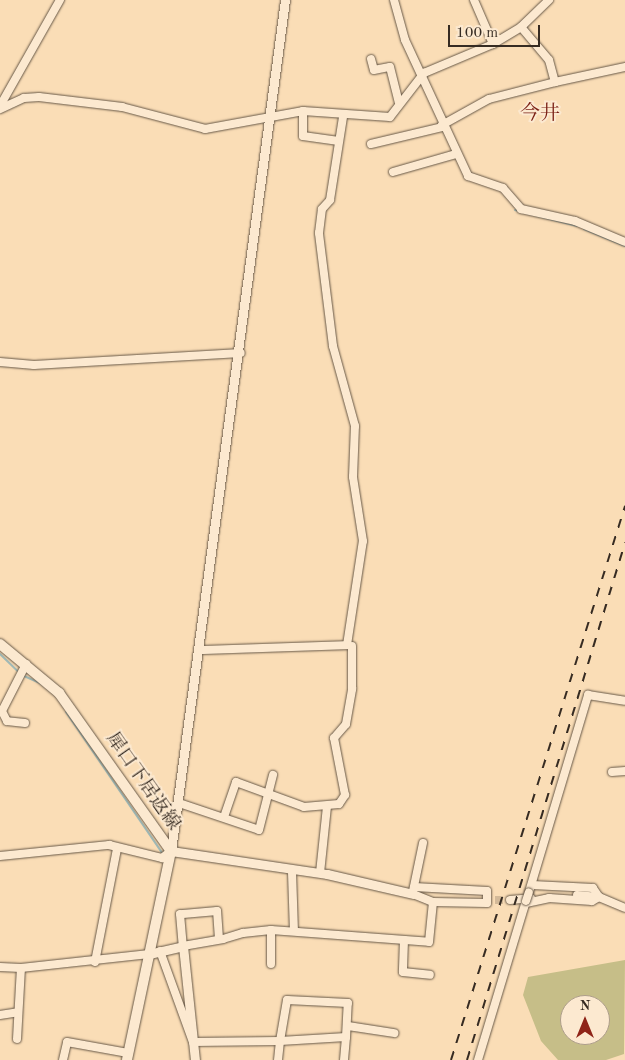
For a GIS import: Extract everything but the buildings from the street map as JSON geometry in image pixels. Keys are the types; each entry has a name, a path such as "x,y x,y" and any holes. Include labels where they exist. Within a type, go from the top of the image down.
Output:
{"main road":[{"name":"犀口下居返線","path":"0,644 59,693 171,851 127,1057"}],"street":[{"path":"0,107 60,0"},
{"path":"0,856 108,845 117,849 162,858 171,851 242,353 285,0"},
{"path":"394,0 405,40 424,73 442,126 468,176 503,188 521,209 575,221 625,242"},
{"path":"474,0 493,44"},
{"path":"0,107 24,98 39,97 122,107 204,129 271,114 303,111 344,117 390,118 399,102 424,73 493,44 521,26 549,0"},
{"path":"521,26 549,60 555,82"},
{"path":"371,59 374,70 390,67 399,102"},
{"path":"371,144 442,126 489,99 625,67"},
{"path":"303,111 303,136 339,141"},
{"path":"200,650 347,645 363,541 354,477 355,426 333,346 320,233 322,209 330,200 344,117"},
{"path":"393,172 456,154"},
{"path":"0,362 34,365 242,353"},
{"path":"224,817 236,782 304,807 339,804 345,795 334,738 346,724 352,689 352,646"},
{"path":"25,723 7,722 2,711 26,664"},
{"path":"478,1060 588,695 625,700"},
{"path":"612,772 625,771"},
{"path":"179,803 259,830 273,775"},
{"path":"320,873 327,806"},
{"path":"413,891 422,844"},
{"path":"95,962 117,849"},
{"path":"171,851 292,872 320,873 413,891 483,900"},
{"path":"292,872 294,931"},
{"path":"530,889 593,888 599,897"},
{"path":"413,891 487,891 487,903 434,902 413,891"},
{"path":"510,900 552,894 599,897 625,908"},
{"path":"526,902 549,898 592,901 599,897"},
{"path":"0,967 21,968 95,962 149,954 271,930 429,942 434,902"},
{"path":"195,1060 180,914 217,911 219,939"},
{"path":"271,930 271,964"},
{"path":"404,940 402,972 430,975"},
{"path":"160,951 194,1042"},
{"path":"16,1039 21,968"},
{"path":"278,1060 287,1000 348,1003 348,1026 344,1060"},
{"path":"0,1015 18,1012"},
{"path":"348,1026 394,1033"},
{"path":"194,1042 280,1041 346,1037"},
{"path":"62,1060 67,1042 127,1057"}],"shaded area":[{"path":"625,960 624,1054 606,1060 558,1060 541,1041 523,995 528,977"}],"waterway":[{"path":"515,210 577,226"},
{"path":"584,229 625,246"},
{"path":"0,654 20,673"},
{"path":"24,676 42,684"},
{"path":"66,712 163,854"}],"tunnel":[{"path":"483,900 510,900"}],"railway":[{"path":"451,1060 625,506"},
{"path":"467,1060 625,543"}],"district":[{"name":"今井","path":"540,114"}]}
